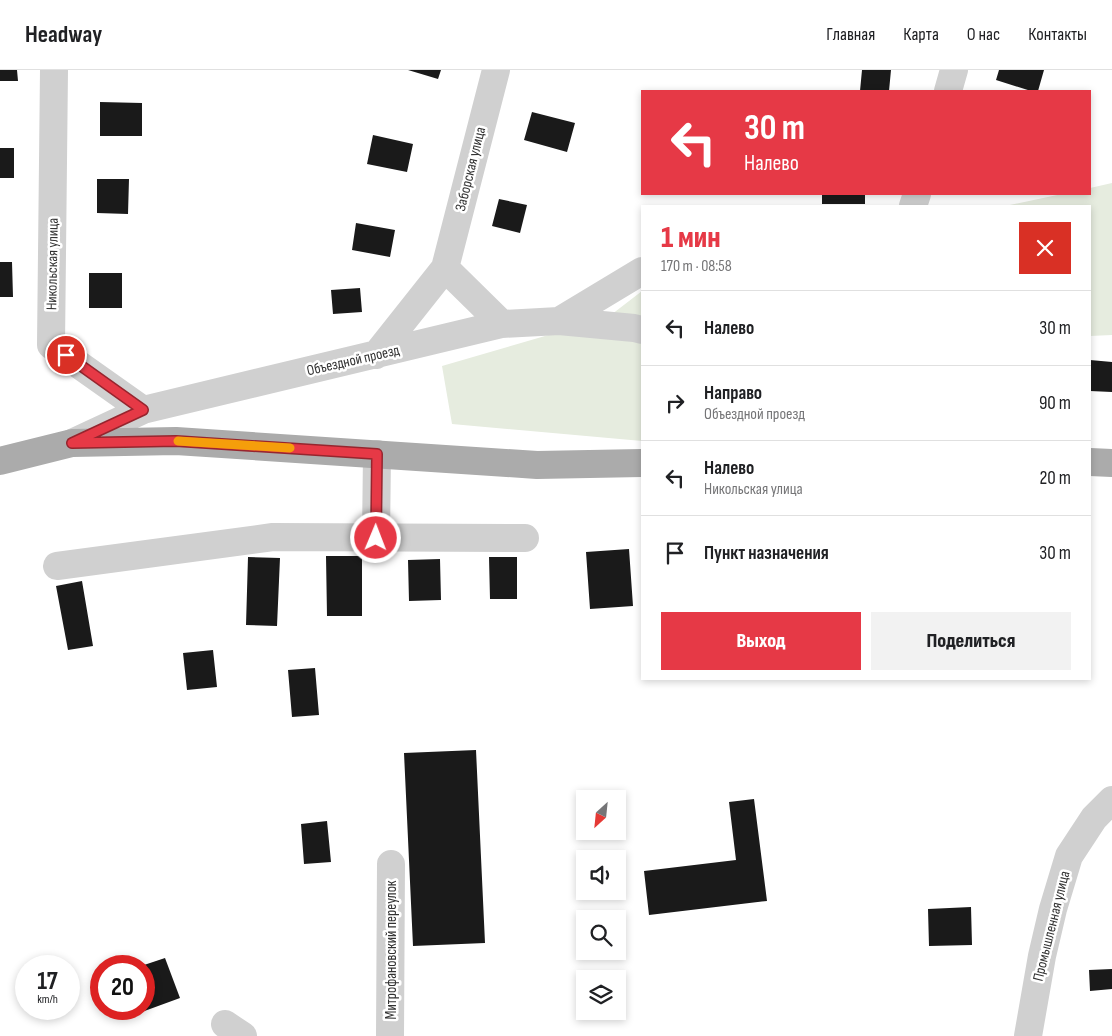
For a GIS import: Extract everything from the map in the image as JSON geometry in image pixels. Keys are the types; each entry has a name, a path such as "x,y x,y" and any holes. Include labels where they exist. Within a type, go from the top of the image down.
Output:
{"main road":[{"path":"0,461 72,443 176,441 536,465 641,463"},
{"path":"1091,462 1112,463"}],"street":[{"name":"Никольская улица","path":"54,70 51,345 143,410"},
{"name":"Заборская улица","path":"445,268 496,70"},
{"path":"948,90 954,70"},
{"path":"376,354 445,268 502,324"},
{"path":"559,320 641,272"},
{"name":"Объездной проезд","path":"72,443 143,410 502,324 559,320 641,330"},
{"path":"376,538 377,454"},
{"path":"57,566 273,537 525,538"},
{"name":"Промышленная улица","path":"1028,1036 1042,956 1053,909 1069,856 1094,818 1112,800"},
{"name":"Митрофановский переулок","path":"390,1036 391,864"}],"shaded area":[{"path":"1112,183 1112,335 1091,336 1091,205 1010,205 1057,195 1091,195 1091,188"},
{"path":"641,292 641,441 452,424 442,366 607,318"}],"building":[{"path":"0,70 17,70 18,81 0,81"},
{"path":"408,70 441,70 438,79"},
{"path":"862,70 891,70 889,90 860,90"},
{"path":"999,70 1044,70 1038,90 1028,90 996,80"},
{"path":"100,102 142,103 142,136 100,136"},
{"path":"532,112 575,123 567,152 524,140"},
{"path":"373,135 413,144 407,172 367,164"},
{"path":"0,148 14,148 14,178 0,178"},
{"path":"97,179 129,179 128,214 97,213"},
{"path":"822,195 865,195 865,204 822,204"},
{"path":"499,199 527,205 520,233 492,226"},
{"path":"356,223 395,230 390,257 352,250"},
{"path":"0,262 12,262 13,297 0,297"},
{"path":"89,273 122,273 122,308 89,308"},
{"path":"360,288 362,312 333,314 331,290"},
{"path":"1091,360 1112,362 1112,392 1091,391"},
{"path":"629,549 633,606 590,609 586,552"},
{"path":"326,556 362,556 362,616 327,616"},
{"path":"248,557 280,558 277,626 246,625"},
{"path":"489,557 517,557 517,599 490,599"},
{"path":"440,559 441,600 409,601 408,560"},
{"path":"82,581 93,646 68,650 56,586"},
{"path":"213,650 217,687 187,690 183,653"},
{"path":"315,668 319,715 292,717 288,670"},
{"path":"476,750 485,943 413,946 404,753"},
{"path":"754,799 767,901 649,915 644,871 736,860 729,802"},
{"path":"327,821 331,862 304,864 301,824"},
{"path":"971,907 972,945 929,946 928,909"},
{"path":"165,958 180,998 155,1007 155,961"},
{"path":"1112,969 1112,989 1090,991 1089,970"}],"slow traffic":[{"path":"178,441 290,448"}],"route":[{"path":"66,355 143,410 72,443 176,441 377,454 376,538"}]}
